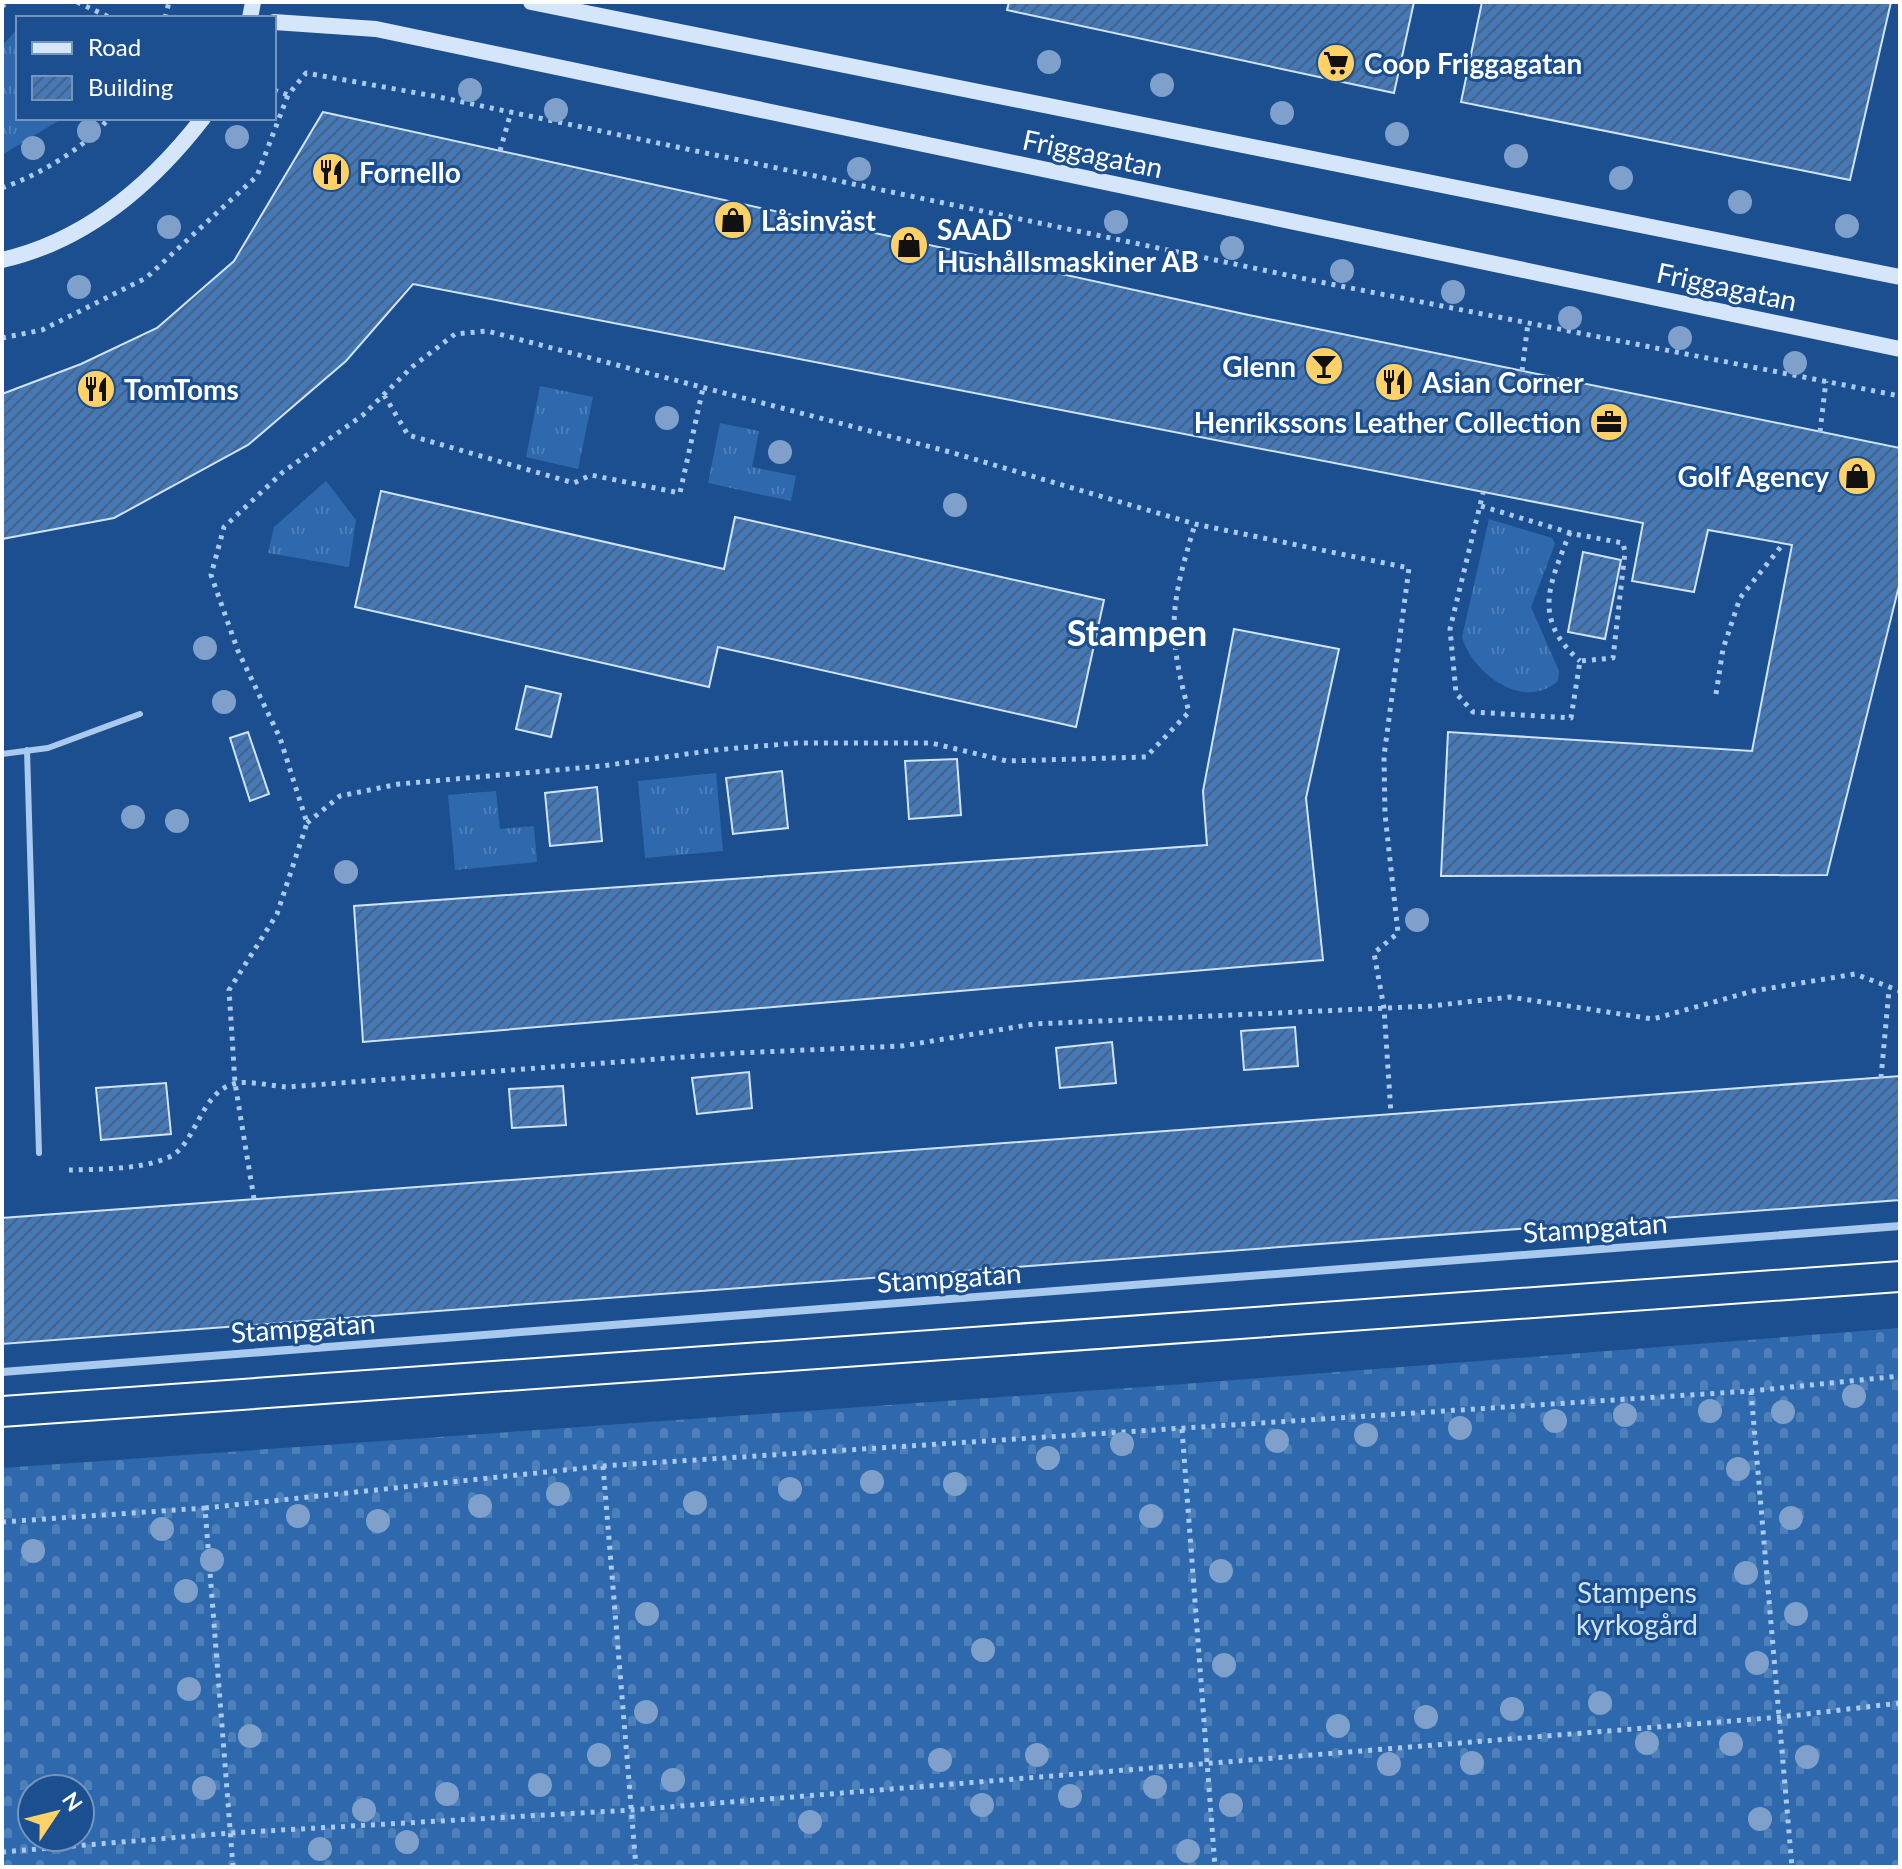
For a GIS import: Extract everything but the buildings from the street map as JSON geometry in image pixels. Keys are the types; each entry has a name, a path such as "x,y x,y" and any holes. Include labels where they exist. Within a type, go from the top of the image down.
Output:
{"main road":[{"name":"Friggagatan","path":"531,2 1900,277"},
{"name":"Friggagatan","path":"276,22 376,29 1900,349"},
{"path":"2,260 59,240 102,216 141,188 176,153 201,120"}],"street":[{"name":"Stampgatan","path":"2,1372 1900,1226"}],"lane":[{"path":"2,754 48,748 140,714"},
{"path":"27,750 39,1153"}],"path":[{"path":"2,7 6,2"},
{"path":"77,2 107,16"},
{"path":"2,338 42,330 146,278 257,176 288,95 306,73 511,112 1528,323 1900,396"},
{"path":"276,91 288,95"},
{"path":"500,151 511,112"},
{"path":"2,188 56,160 98,132 107,120"},
{"path":"1522,371 1528,323"},
{"path":"307,823 280,738 238,651 211,575 224,527 283,472 363,415 412,367 455,334 487,331 950,452 1195,524 1409,568 1384,756 1385,814 1398,933 1374,953 1384,1008 1391,1114"},
{"path":"1820,432 1826,381"},
{"path":"384,395 408,435 574,483 591,475 680,493 703,388"},
{"path":"1483,493 1450,629 1456,693 1473,712 1571,718 1580,661"},
{"path":"1481,506 1570,532 1623,543 1625,552 1613,658 1580,661"},
{"path":"254,1199 235,1083 229,990 277,914 307,823 340,796 399,784 602,766 729,748 797,743 931,743 1007,761 1146,757 1189,712 1175,662 1172,611 1195,524"},
{"path":"1570,532 1547,595 1550,619 1557,636 1580,661"},
{"path":"1716,694 1723,649 1740,598 1783,544"},
{"path":"39,1153 67,1170 115,1168 170,1158 193,1131 205,1104 235,1083 287,1087 736,1053 902,1046 1034,1024 1384,1008 1510,997 1653,1019 1753,991 1855,974 1889,990 1900,991"},
{"path":"1881,1078 1889,990"},
{"path":"2,1522 205,1508 603,1466 1751,1391 1900,1376"},
{"path":"1751,1391 1792,1867"},
{"path":"1182,1429 1215,1867"},
{"path":"603,1466 636,1867"},
{"path":"205,1508 233,1867"},
{"path":"2,1852 230,1833 632,1810 1206,1761 1781,1717 1900,1703"}],"green space":[{"path":"16,30 16,120 60,120 2,155 2,46"},
{"path":"540,386 593,397 578,469 526,457"},
{"path":"720,423 759,431 752,467 796,476 791,501 708,483"},
{"path":"326,481 356,520 349,567 268,553 274,527"},
{"path":"1489,519 1552,538 1555,544 1531,607 1559,671 1558,681 1545,689 1530,692 1501,684 1476,663 1462,637"},
{"path":"716,773 723,851 645,858 638,781"},
{"path":"496,791 500,829 534,826 537,862 455,870 448,795"},
{"name":"Stampens kyrkogård","path":"1900,1328 1900,1867 2,1867 2,1468 1184,1384"}],"tram line":[{"path":"2,1396 1900,1261"},
{"path":"2,1427 1900,1292"}],"place":[{"name":"Coop Friggagatan","path":"1336,63"},
{"name":"Fornello","path":"331,172"},
{"name":"Låsinväst","path":"733,220"},
{"name":"SAAD Hushållsmaskiner AB","path":"909,245"},
{"name":"Glenn","path":"1324,366"},
{"name":"Asian Corner","path":"1394,382"},
{"name":"TomToms","path":"96,389"},
{"name":"Henrikssons Leather Collection","path":"1609,422"},
{"name":"Golf Agency","path":"1857,476"}],"district":[{"name":"Stampen","path":"1137,632"}]}
